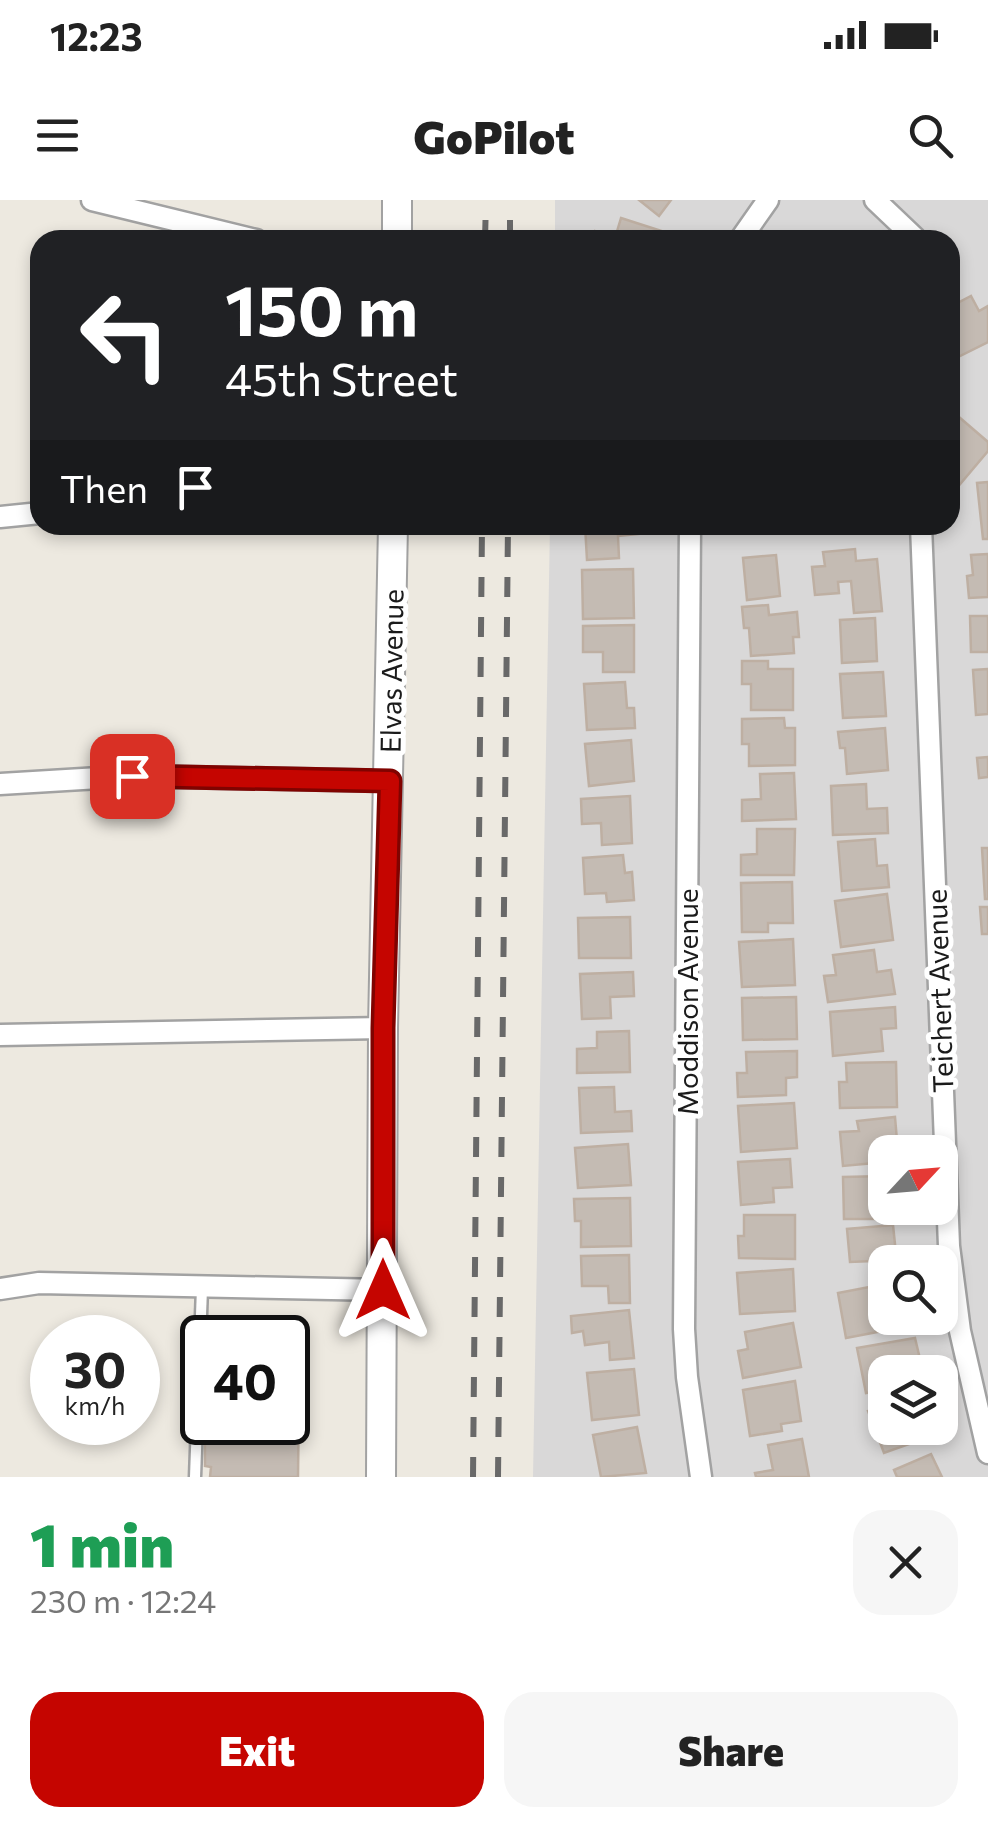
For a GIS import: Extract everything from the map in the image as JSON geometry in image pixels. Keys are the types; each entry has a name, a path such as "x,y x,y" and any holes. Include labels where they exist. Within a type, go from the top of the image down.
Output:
{"street":[{"path":"92,200 215,230"},
{"path":"397,200 397,230"},
{"path":"747,230 768,200"},
{"path":"875,200 907,230"},
{"path":"0,518 30,514"},
{"name":"Elvas Avenue","path":"381,1477 383,1028 393,535"},
{"name":"Moddison Avenue","path":"690,535 684,1329 701,1477"},
{"name":"Teichert Avenue","path":"921,535 949,1246 960,1331 988,1454"},
{"path":"0,784 132,776 390,781"},
{"path":"0,1035 383,1028"},
{"path":"0,1289 39,1284 383,1290"}],"lane":[{"path":"195,1477 202,1288"}],"shaded area":[{"path":"555,200 988,200 988,1477 533,1477 550,535 960,535 960,230 555,230"}],"building":[{"path":"639,200 671,200 659,216"},
{"path":"621,218 658,230 617,230"},
{"path":"971,296 979,311 988,306 988,342 960,356 960,302"},
{"path":"960,418 988,442 988,451 960,484"},
{"path":"988,482 988,539 983,539 977,483"},
{"path":"586,535 628,535 618,536 619,558 587,560"},
{"path":"855,549 856,561 877,559 882,611 854,613 851,581 838,582 839,593 815,595 812,567 825,566 823,552"},
{"path":"988,554 988,597 969,598 967,576 973,575 971,555"},
{"path":"776,555 780,596 747,600 743,558"},
{"path":"633,569 634,618 583,619 582,570"},
{"path":"768,605 769,615 797,612 799,637 793,637 794,653 751,656 749,628 744,628 742,607"},
{"path":"970,616 988,616 988,652 971,652"},
{"path":"875,618 877,661 842,663 840,620"},
{"path":"634,625 634,672 603,672 603,652 583,652 583,626"},
{"path":"742,661 768,661 768,669 793,669 793,710 751,710 751,684 742,684"},
{"path":"988,669 988,714 976,715 973,670"},
{"path":"883,672 886,716 843,718 840,674"},
{"path":"625,682 627,708 634,708 635,728 587,730 584,684"},
{"path":"784,718 785,728 795,728 795,765 749,766 749,744 742,744 742,719"},
{"path":"885,728 888,770 847,774 845,748 840,748 838,732"},
{"path":"631,740 634,781 589,786 585,744"},
{"path":"988,757 988,777 979,778 977,758"},
{"path":"794,773 796,819 742,821 742,800 761,799 760,774"},
{"path":"866,784 867,809 887,808 888,833 833,835 831,786"},
{"path":"630,796 632,843 602,845 601,823 582,824 581,799"},
{"path":"757,829 795,829 794,875 741,875 741,855 757,854"},
{"path":"875,839 877,866 887,865 889,887 842,891 838,842"},
{"path":"982,848 988,848 988,899 985,899"},
{"path":"623,855 625,873 632,872 634,900 607,902 606,893 585,894 583,858"},
{"path":"792,882 793,923 768,923 768,932 742,932 741,883"},
{"path":"887,894 893,940 841,947 835,901"},
{"path":"980,907 988,907 988,934 982,934"},
{"path":"630,917 631,958 579,958 578,918"},
{"path":"793,939 795,985 742,987 739,942"},
{"path":"874,950 877,972 891,970 895,994 828,1002 824,976 836,975 833,955"},
{"path":"633,972 634,996 610,997 611,1018 582,1019 580,974"},
{"path":"796,997 797,1039 743,1040 742,998"},
{"path":"895,1007 896,1028 881,1029 883,1051 833,1056 830,1012"},
{"path":"629,1031 630,1072 577,1073 577,1049 597,1048 597,1032"},
{"path":"797,1051 797,1077 786,1078 786,1095 738,1097 737,1073 747,1073 746,1052"},
{"path":"896,1062 897,1107 840,1108 839,1082 847,1082 846,1063"},
{"path":"614,1087 615,1112 631,1111 632,1131 581,1133 579,1088"},
{"path":"794,1103 797,1148 741,1152 738,1106"},
{"path":"895,1117 897,1135 868,1135 868,1164 843,1166 840,1132 859,1131 857,1121"},
{"path":"628,1144 631,1185 578,1188 575,1148"},
{"path":"790,1159 792,1187 773,1188 774,1202 741,1205 738,1162"},
{"path":"868,1176 868,1219 844,1219 843,1177"},
{"path":"630,1198 631,1246 581,1247 581,1221 575,1221 574,1199"},
{"path":"744,1215 795,1215 795,1259 739,1258 738,1236 744,1236"},
{"path":"893,1225 895,1245 868,1245 868,1261 850,1262 847,1229"},
{"path":"629,1255 630,1303 609,1303 608,1286 582,1286 581,1256"},
{"path":"793,1269 795,1311 740,1314 737,1273"},
{"path":"868,1287 868,1334 846,1338 838,1293"},
{"path":"629,1310 634,1358 610,1360 609,1342 585,1345 583,1331 572,1333 571,1316"},
{"path":"793,1323 801,1367 743,1378 738,1351 748,1349 745,1332"},
{"path":"915,1338 919,1355 868,1355 866,1393 857,1348"},
{"path":"634,1369 639,1415 592,1420 587,1373"},
{"path":"795,1381 801,1421 781,1424 782,1431 750,1436 743,1390"},
{"path":"637,1427 646,1473 601,1477 593,1435"},
{"path":"802,1439 809,1477 756,1477 755,1473 773,1470 768,1445"},
{"path":"205,1445 298,1445 298,1477 210,1477 211,1467 205,1466"},
{"path":"881,1445 906,1445 884,1453"},
{"path":"931,1454 942,1477 897,1477 894,1470"}],"railway":[{"path":"485,230 486,200"},
{"path":"510,200 510,230"},
{"path":"473,1477 482,535"},
{"path":"498,1477 508,535"}],"route":[{"path":"132,776 390,781 383,1028 383,1290"}]}
